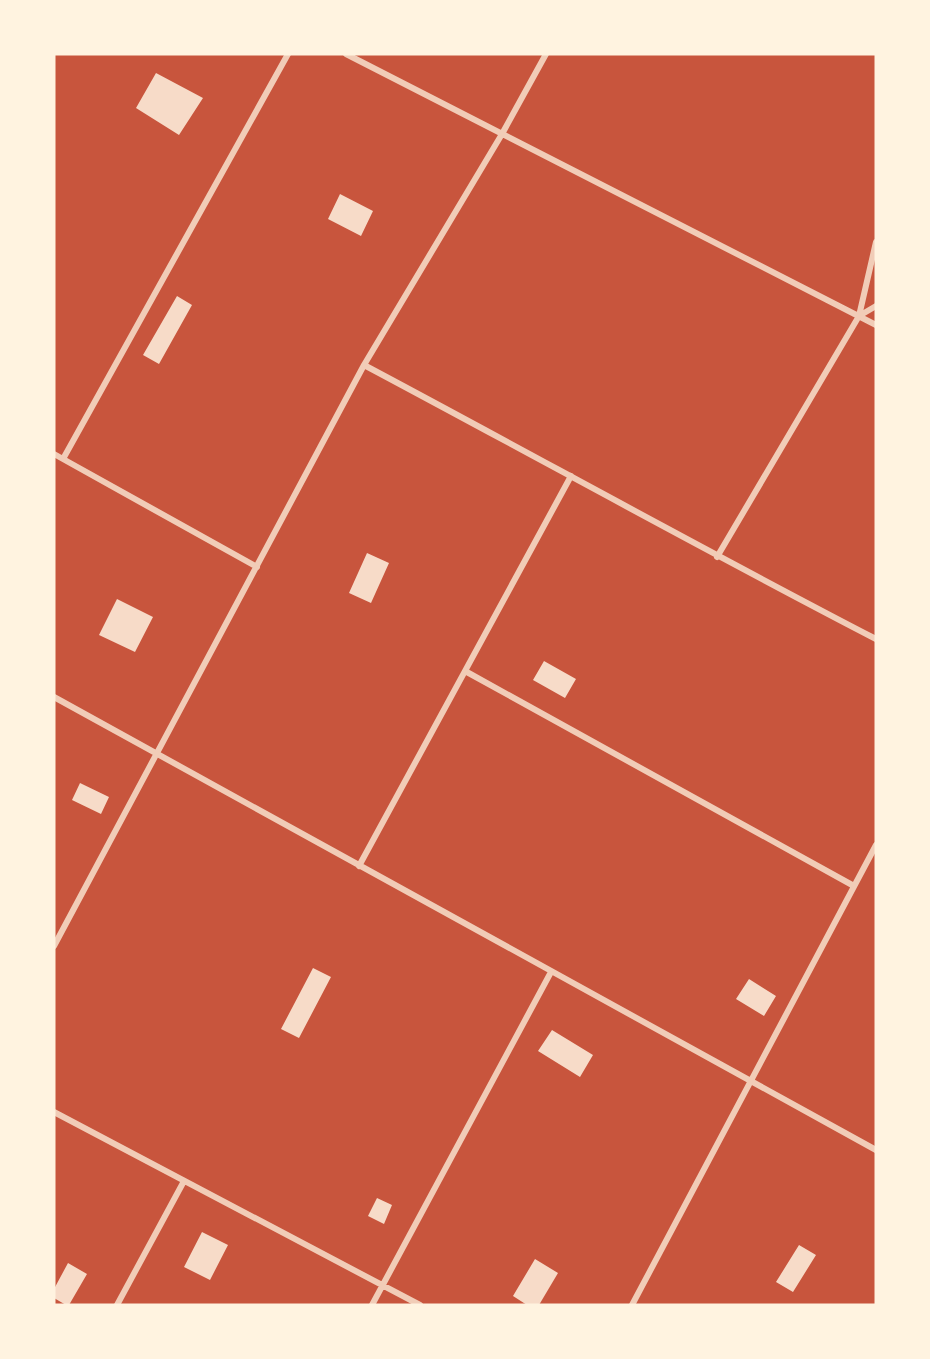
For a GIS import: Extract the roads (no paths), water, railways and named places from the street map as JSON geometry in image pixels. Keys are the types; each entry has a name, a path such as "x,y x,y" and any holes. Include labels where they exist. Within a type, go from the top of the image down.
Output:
{"street":[{"path":"63,459 288,54"},
{"path":"346,54 876,325"},
{"path":"54,946 364,365 502,134 546,54"},
{"path":"717,556 859,316 876,242"},
{"path":"859,316 876,306"},
{"path":"364,365 717,556 876,639"},
{"path":"54,454 257,567"},
{"path":"359,866 571,476"},
{"path":"465,671 854,886"},
{"path":"54,697 876,1150"},
{"path":"632,1305 876,845"},
{"path":"372,1305 551,972"},
{"path":"54,1112 420,1305"},
{"path":"117,1305 184,1180"}]}
